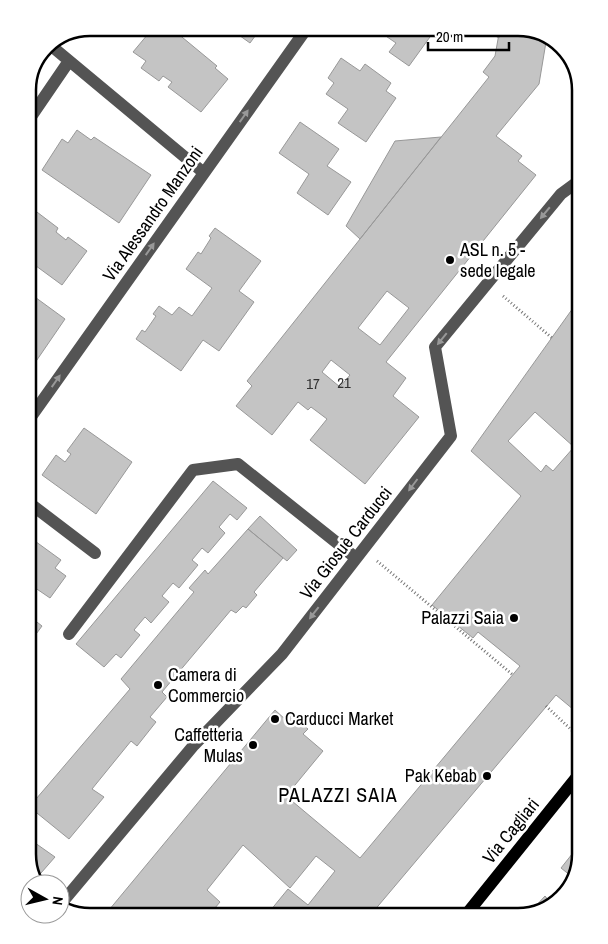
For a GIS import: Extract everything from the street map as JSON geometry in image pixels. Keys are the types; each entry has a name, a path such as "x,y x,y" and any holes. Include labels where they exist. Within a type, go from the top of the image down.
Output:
{"main road":[{"name":"Via Cagliari","path":"471,908 572,783"}],"street":[{"name":"Via Alessandro Manzoni","path":"36,410 301,36"},
{"path":"55,49 204,173"},
{"path":"36,109 69,61"},
{"name":"Via Giosuè Carducci","path":"70,893 194,745 282,654 451,436 435,347 561,194 572,186"},
{"path":"69,634 193,470 238,464 360,554"},
{"path":"36,508 94,553"}],"path":[{"path":"487,283 552,338"},
{"path":"360,554 513,675"},
{"path":"546,706 572,730"}],"building":[{"path":"146,36 181,36 217,66 215,68 228,79 201,112 168,87 172,82 163,76 159,81 141,68 146,61 133,52"},
{"path":"240,36 255,36 250,43"},
{"path":"386,36 431,36 409,66 389,52 396,43"},
{"path":"499,36 529,37 546,44 539,84 496,136 522,156 518,161 536,175 386,362 406,378 393,396 419,417 365,484 310,440 327,419 311,407 308,410 298,402 272,435 236,406 252,386 247,381 489,77 483,72 495,56","holes":["387,291 409,308 380,345 358,328","331,360 350,375 340,387 322,372"]},
{"path":"341,58 360,71 365,64 391,83 386,91 396,98 366,142 338,123 348,109 326,94 334,83 328,78"},
{"path":"300,122 339,149 327,166 351,182 328,215 297,193 309,174 279,153"},
{"path":"77,130 91,140 94,137 151,175 119,223 42,170 62,139 68,143"},
{"path":"441,137 360,239 346,226 395,141"},
{"path":"36,211 58,228 56,232 66,240 68,237 87,251 62,285 36,266"},
{"path":"215,228 261,261 239,291 254,302 219,351 203,340 181,371 136,339 142,330 145,332 156,316 153,314 159,306 172,315 179,307 192,316 212,288 186,269 198,252 201,254"},
{"path":"36,298 65,319 36,361"},
{"name":"Palazzi Saia","path":"572,309 572,445 535,412 508,441 541,472 546,465 553,471 572,449 572,708 556,695 376,908 272,908 288,889 308,905 335,871 316,856 290,888 243,845 207,890 220,902 215,908 111,908 275,710 286,720 291,714 308,729 303,734 323,751 286,796 360,858 520,666 478,632 473,638 432,605 521,496 471,451"},
{"path":"84,428 132,462 96,514 42,475 56,455 65,462 71,454 67,451"},
{"path":"213,481 247,508 237,520 230,514 219,527 225,533 208,553 202,548 192,560 198,565 179,588 173,583 162,596 169,602 151,623 145,617 134,630 140,635 121,658 116,654 104,667 76,644"},
{"path":"260,516 297,550 287,561 248,529"},
{"path":"248,529 283,558 254,592 257,595 246,608 243,606 236,613 231,610 162,692 167,697 150,717 156,722 137,746 131,741 92,789 104,797 69,839 36,812 36,799 130,689 121,679 194,592 189,588 205,570 208,574"},
{"path":"36,542 61,560 55,568 66,576 50,598 36,588"},
{"path":"36,621 42,626 36,634"},
{"path":"36,844 55,857 40,874 37,865"},
{"path":"572,854 568,874 561,868"},
{"path":"545,896 548,899 542,902 538,904"}],"place":[{"name":"ASL n. 5 - sede legale","path":"450,260"},
{"name":"Palazzi Saia","path":"514,618"},
{"name":"Camera di Commercio","path":"158,685"},
{"name":"Carducci Market","path":"275,719"},
{"name":"Caffetteria Mulas","path":"253,745"},
{"name":"Pak Kebab","path":"487,776"}],"district":[{"name":"PALAZZI SAIA","path":"338,795"}]}
